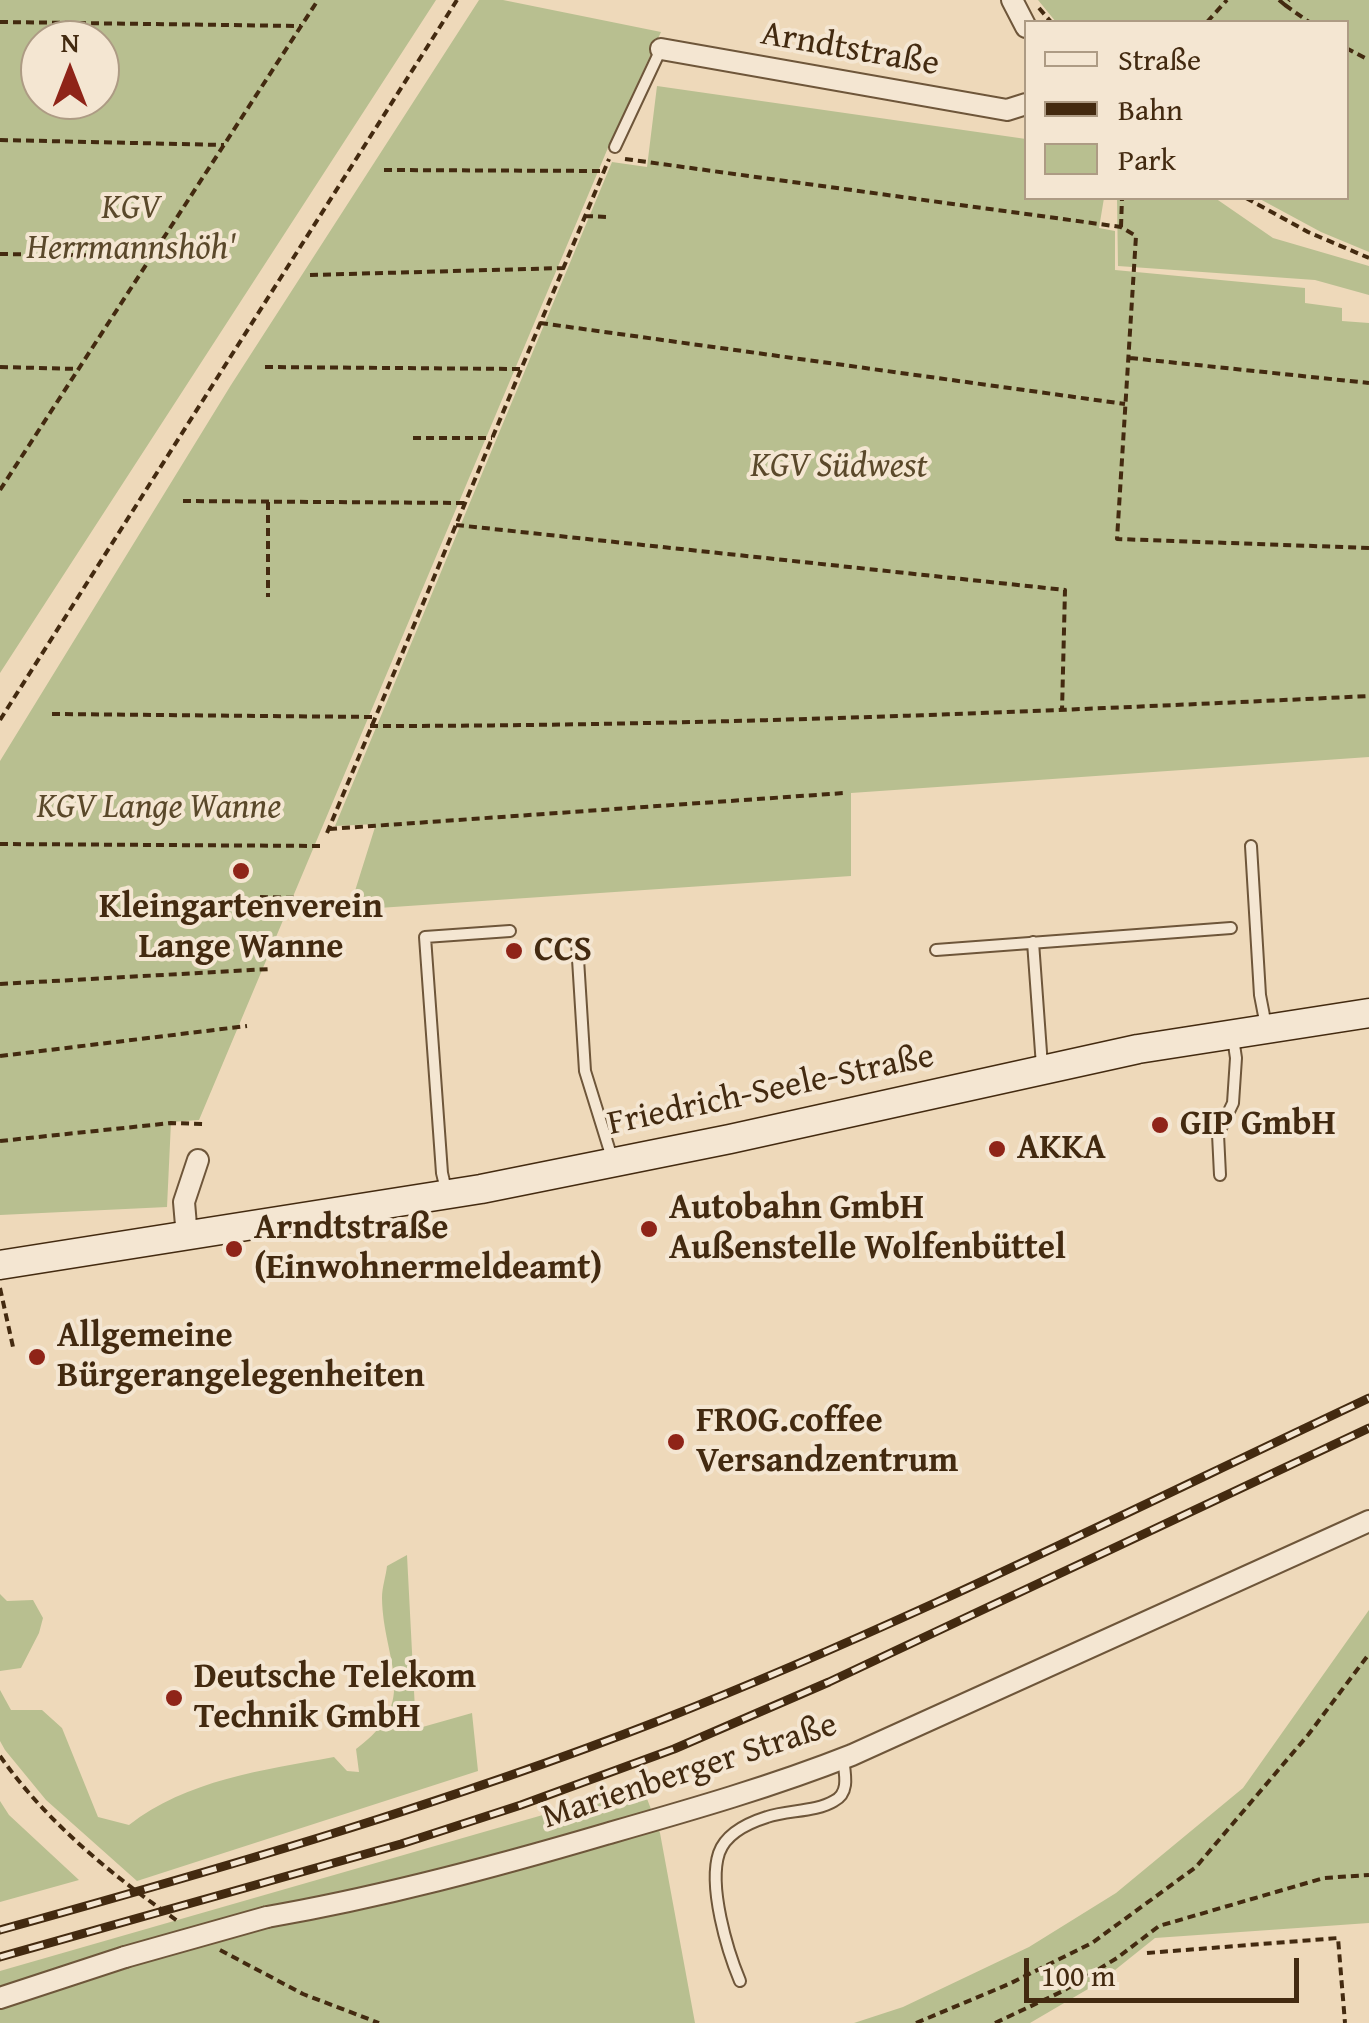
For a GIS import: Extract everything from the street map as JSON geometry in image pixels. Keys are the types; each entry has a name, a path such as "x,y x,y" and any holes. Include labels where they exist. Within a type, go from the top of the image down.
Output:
{"street":[{"path":"1012,0 1024,23"},
{"name":"Arndtstraße","path":"662,49 1007,110 1024,105"},
{"name":"Friedrich-Seele-Straße","path":"0,1265 448,1195 614,1164 1232,1032 1369,1012"},
{"path":"187,1237 184,1202 198,1160"},
{"name":"Marienberger Straße","path":"0,1998 125,1956 267,1917 536,1855 737,1798 843,1758 1369,1522"}],"lane":[{"path":"612,152 662,49"},
{"path":"1251,846 1260,995 1266,1027"},
{"path":"936,950 1231,928"},
{"path":"448,1195 442,1173 425,937 510,931"},
{"path":"1033,942 1042,1071"},
{"path":"577,943 585,1070 614,1164"},
{"path":"1220,1175 1218,1134 1232,1103 1236,1058 1232,1032"},
{"path":"740,1981 720,1909 720,1852 743,1826 770,1815 836,1801 844,1792 846,1780 843,1758"}],"path":[{"path":"0,490 318,0"},
{"path":"0,720 457,0"},
{"path":"1033,0 1050,20"},
{"path":"1208,20 1227,0"},
{"path":"1279,0 1307,20"},
{"path":"0,22 301,26"},
{"path":"0,140 224,144"},
{"path":"844,793 328,831 612,152 1121,228 1136,236 1117,539 1369,548"},
{"path":"384,170 604,171"},
{"path":"1121,228 1122,200"},
{"path":"1250,200 1308,232 1369,258"},
{"path":"585,216 608,217"},
{"path":"0,254 152,256"},
{"path":"310,276 564,268"},
{"path":"540,323 1125,404"},
{"path":"1129,358 1369,383"},
{"path":"0,368 78,369"},
{"path":"265,368 521,369"},
{"path":"413,438 492,438"},
{"path":"183,501 464,503"},
{"path":"268,502 268,597"},
{"path":"456,525 1065,590 1062,711"},
{"path":"370,726 716,722 1369,696"},
{"path":"52,714 374,717"},
{"path":"0,844 322,846"},
{"path":"260,898 300,898"},
{"path":"0,984 270,969"},
{"path":"0,1056 246,1026"},
{"path":"0,1141 171,1123 205,1124"},
{"path":"0,1287 13,1347"},
{"path":"916,2023 1092,1944 1196,1867 1308,1736 1369,1654"},
{"path":"0,1756 64,1828 126,1885 181,1924"},
{"path":"994,2023 1063,1991 1159,1926 1324,1878 1369,1875"},
{"path":"1147,1953 1338,1938 1345,2023"},
{"path":"208,1944 303,1994 379,2023"}],"green space":[{"name":"KGV Herrmannshöh'","path":"0,0 436,0 0,673"},
{"name":"KGV Lange Wanne","path":"479,0 503,0 661,32 610,143 199,1120 171,1122 167,1207 0,1215 0,761 231,385"},
{"path":"1038,0 1369,0 1369,252 1262,200 1349,200 1349,20 1054,20"},
{"name":"KGV Südwest","path":"657,86 1024,139 1024,200 1104,200 1099,228 1115,231 1115,270 1305,288 1305,303 1342,308 1342,321 1369,323 1369,757 851,793 851,876 349,910 376,824 335,826 612,162 647,167"},
{"path":"1117,200 1218,200 1273,238 1369,266 1369,295 1315,280 1118,266"},
{"path":"407,1555 419,1728 472,1713 478,1771 137,1881 46,1800 0,1741 0,1690 11,1710 42,1710 62,1728 98,1817 129,1825 175,1797 253,1772 334,1757 347,1771 359,1772 356,1749 376,1731 388,1714 393,1697 382,1594 387,1566"},
{"path":"0,1594 7,1601 33,1600 43,1618 21,1668 0,1671"},
{"path":"1369,1610 1369,1923 1155,1938 1100,1982 1030,2023 854,2023 903,2007 1029,1947 1116,1893 1243,1788"},
{"path":"646,1796 660,1833 695,2023 0,2023 0,1971 588,1802"},
{"path":"0,1801 9,1815 79,1880 0,1902"}],"railway":[{"path":"0,1930 416,1807 661,1720 930,1605 1369,1398"},
{"path":"0,1957 401,1844 674,1749 829,1682 1369,1428"}],"place":[{"name":"Kleingartenverein Lange Wanne","path":"241,871"},
{"name":"CCS","path":"514,951"},
{"name":"GIP GmbH","path":"1160,1125"},
{"name":"AKKA","path":"997,1149"},
{"name":"Autobahn GmbH Außenstelle Wolfenbüttel","path":"649,1229"},
{"name":"Arndtstraße (Einwohnermeldeamt)","path":"234,1249"},
{"name":"Allgemeine Bürgerangelegenheiten","path":"37,1357"},
{"name":"FROG.coffee Versandzentrum","path":"676,1442"},
{"name":"Deutsche Telekom Technik GmbH","path":"174,1698"}]}
